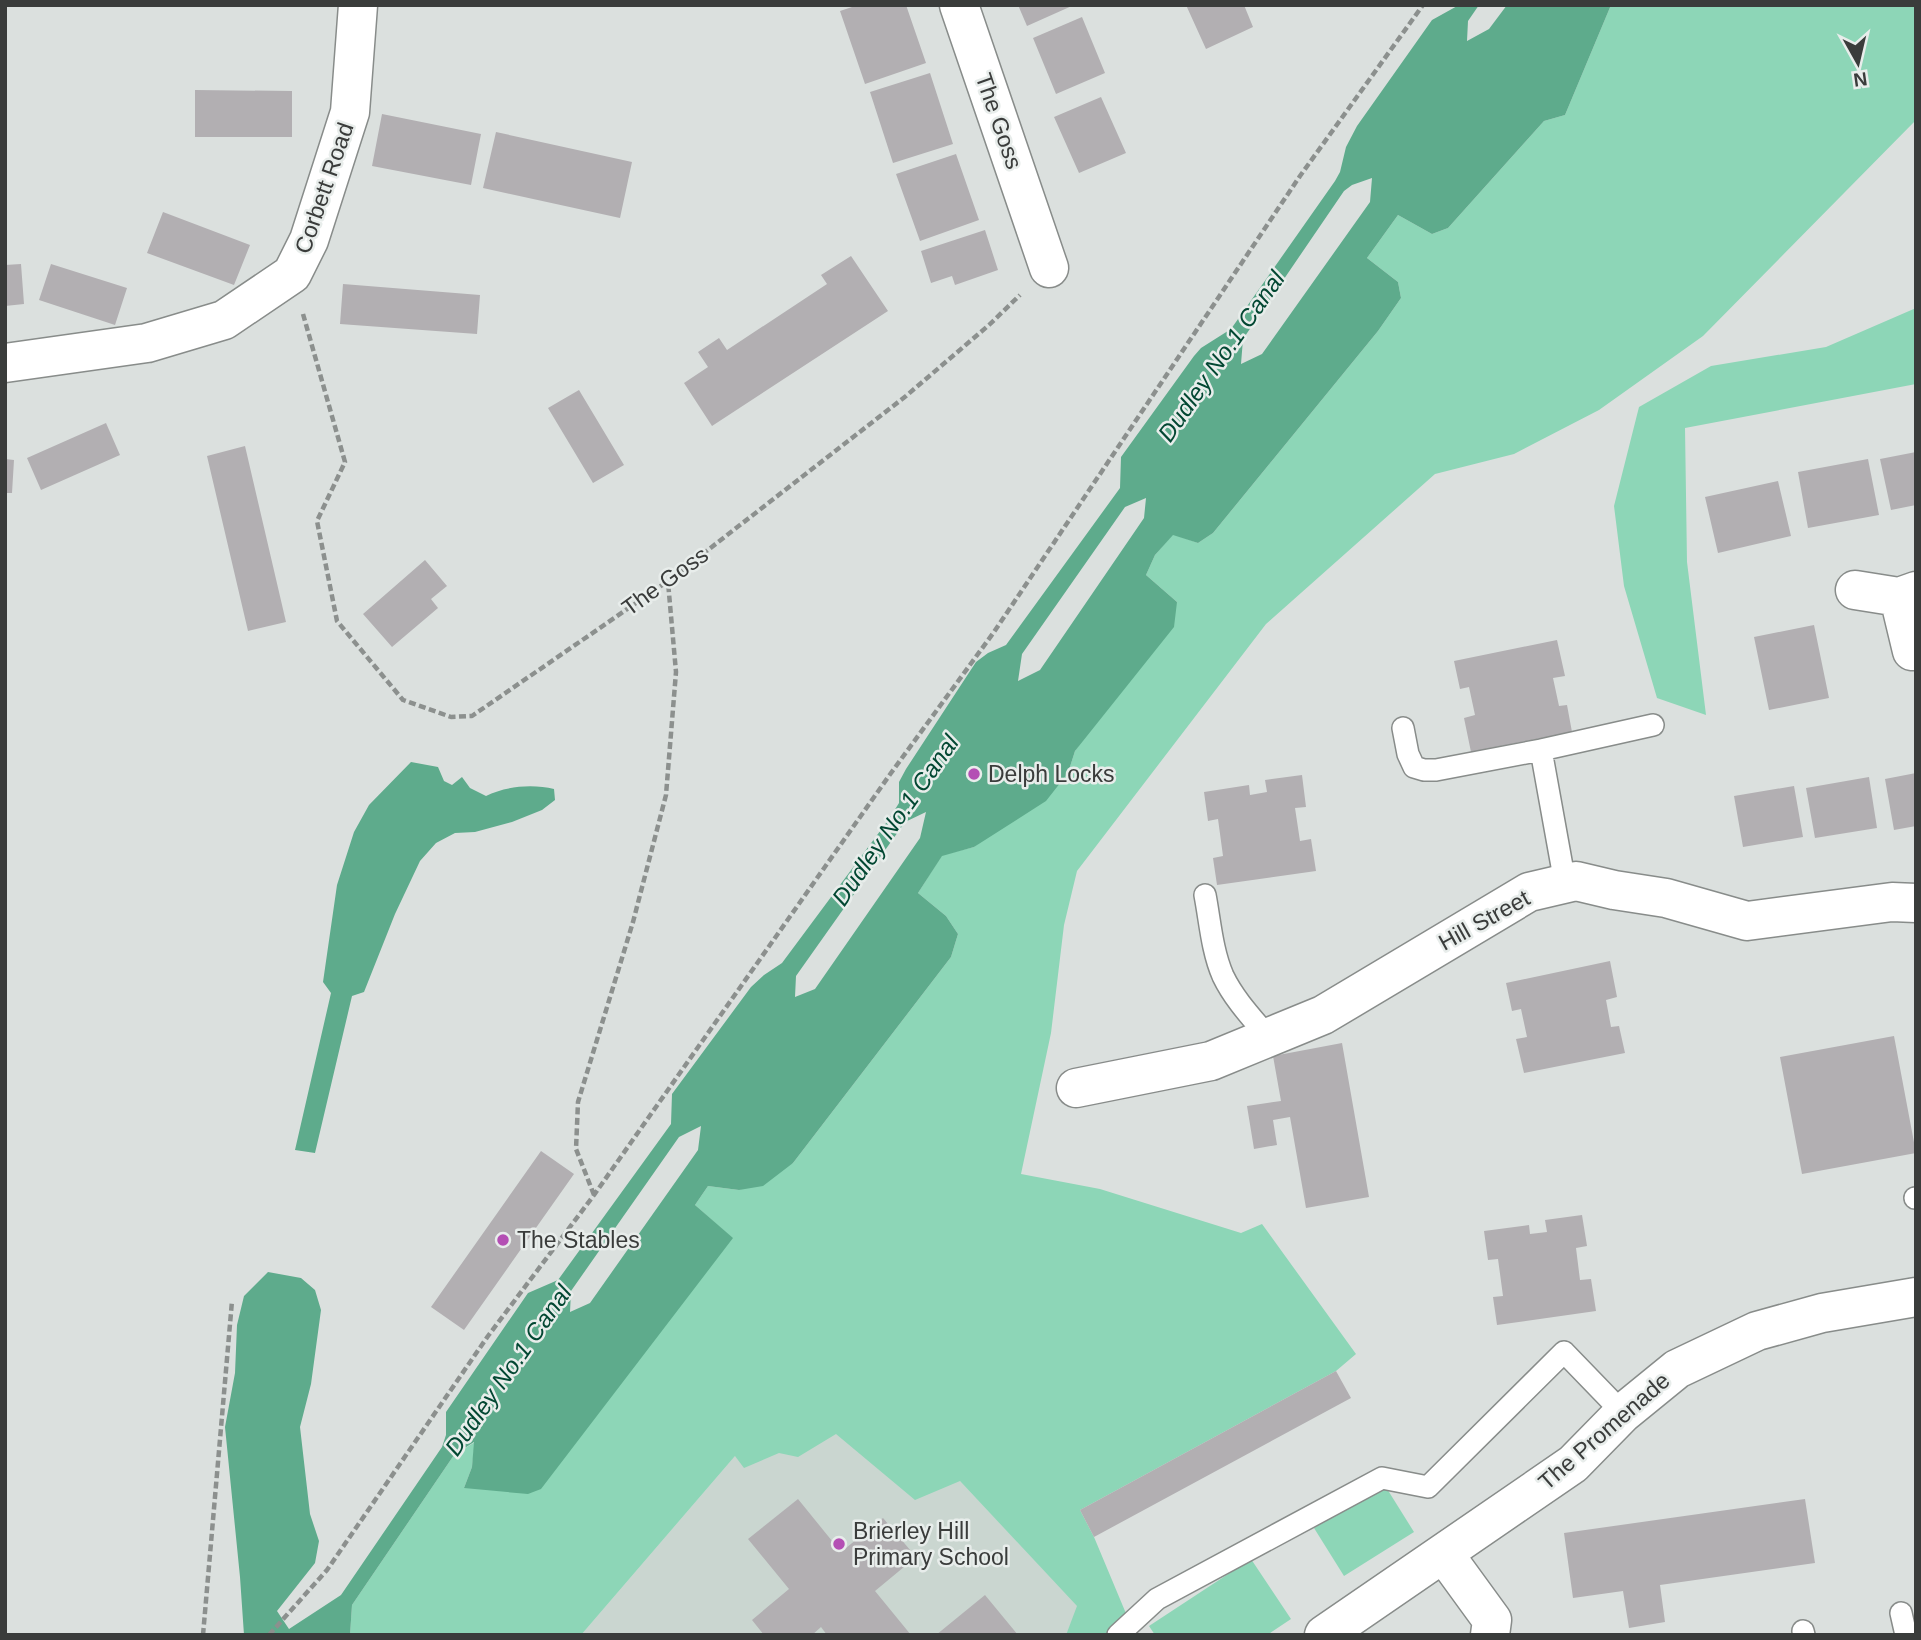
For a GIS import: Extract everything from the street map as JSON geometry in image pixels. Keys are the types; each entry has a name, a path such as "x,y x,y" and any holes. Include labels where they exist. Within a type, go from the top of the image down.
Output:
{"street":[{"name":"Corbett Road","path":"5,363 147,343 223,320 292,274 309,240 350,112 358,5"},
{"name":"The Goss","path":"959,5 1049,268"},
{"path":"1856,590 1907,594 1912,651"},
{"name":"Hill Street","path":"1076,1088 1211,1061 1324,1015 1529,892 1565,883 1576,881 1666,898 1747,921 1892,902 1916,902"},
{"name":"The Promenade","path":"1324,1635 1573,1464 1623,1413 1677,1368 1757,1331 1822,1313 1916,1297"},
{"path":"1444,1554 1492,1620 1490,1635"}],"lane":[{"path":"1403,728 1408,754 1414,767 1436,770 1653,725"},
{"path":"1541,750 1565,883"},
{"path":"1205,895 1222,974 1244,1009 1269,1038"},
{"path":"1118,1635 1157,1599 1381,1478 1428,1487 1564,1352 1623,1413"},
{"path":"1902,1613 1906,1635"}],"path":[{"path":"269,1635 327,1570 488,1336 594,1195 891,773 994,632 1300,176 1423,5"},
{"name":"The Goss","path":"292,274 345,462 317,521 337,621 403,700 451,717 472,716 668,581 906,396 989,325 1049,268"},
{"path":"594,1195 576,1149 578,1102 633,922 666,795 676,671 668,581"},
{"path":"203,1635 232,1301"}],"shaded area":[{"path":"1611,5 1916,5 1916,120 1703,336 1599,410 1514,454 1435,474 1266,624 1077,871 1064,925 1051,1033 1021,1174 1100,1189 1241,1233 1262,1224 1356,1354 1336,1371 1080,1510 1135,1635 1066,1635 1077,1606 960,1481 915,1500 836,1434 798,1457 779,1453 744,1468 735,1456 581,1635 350,1635 352,1605 454,1455 475,1442 472,1467 464,1488 732,1238 695,1205 708,1186 739,1190 793,1163 951,957 958,934 946,916 918,893 942,855 974,847 1068,773 1075,751 1177,602 1146,575 1155,555 1173,534 1198,543 1213,533 1378,331 1401,298 1398,282 1367,258 1398,215 1432,234 1448,228 1544,121 1565,115"},
{"path":"1916,308 1916,384 1685,428 1687,562 1706,715 1657,698 1624,586 1614,506 1639,407 1711,366 1826,347"},
{"name":"Brierley Hill Primary School","path":"882,1378 960,1481 1078,1606 1066,1635 581,1635 735,1456"},
{"path":"1384,1484 1414,1532 1344,1576 1314,1528"},
{"path":"1251,1559 1291,1619 1267,1635 1155,1635 1149,1626"}],"water":[{"name":"Dudley No.1 Canal","path":"1459,5 1479,5 1468,21 1467,41 1489,29 1507,5 1611,5 1565,115 1544,121 1448,228 1432,234 1398,215 1367,258 1398,282 1401,298 1378,331 1213,533 1198,543 1173,535 1155,555 1146,575 1177,602 1174,627 1075,751 1068,773 1046,801 974,847 942,856 918,893 946,916 958,934 951,957 793,1163 763,1186 739,1190 708,1186 695,1205 733,1238 541,1489 528,1494 464,1488 472,1467 474,1442 454,1455 352,1605 350,1635 244,1635 225,1427 235,1373 237,1325 244,1296 268,1272 301,1278 315,1290 321,1310 311,1384 300,1427 310,1514 319,1541 315,1563 277,1611 289,1629 341,1595 442,1447 446,1435 446,1412 528,1293 558,1280 671,1124 672,1094 751,987 782,963 889,819 899,803 899,782 906,769 976,662 1006,645 1120,488 1121,457 1194,356 1201,348 1231,329 1335,181 1346,147 1357,126 1432,20","holes":["1372,178 1370,202 1262,354 1241,364 1243,339 1344,191","1146,498 1144,518 1040,670 1018,681 1022,654 1125,507","926,812 920,838 815,989 795,997 796,976 905,822","701,1126 698,1150 590,1303 570,1312 571,1291 679,1137"]},
{"path":"411,762 438,767 444,781 452,785 462,777 470,788 486,796 510,788 537,787 554,789 555,800 542,810 512,822 475,832 455,833 436,843 420,861 395,914 364,992 352,996 315,1153 295,1150 331,993 323,982 337,885 354,832 369,805"}],"building":[{"path":"858,5 906,5 926,63 865,84 840,11"},
{"path":"1018,5 1074,5 1027,26"},
{"path":"1186,5 1244,5 1253,27 1206,49"},
{"path":"1082,17 1105,73 1056,94 1033,38"},
{"path":"930,73 953,144 893,163 870,92"},
{"path":"195,90 292,91 292,137 195,137"},
{"path":"1101,97 1126,153 1079,173 1054,117"},
{"path":"382,114 481,134 471,185 372,166"},
{"path":"496,132 632,162 620,218 483,188"},
{"path":"956,154 979,220 920,241 896,174"},
{"path":"163,212 250,245 234,285 147,253"},
{"path":"985,230 998,270 955,285 952,276 931,283 921,251"},
{"path":"851,256 888,311 712,426 684,383 708,367 698,352 719,338 727,350 827,284 821,275"},
{"path":"21,264 24,304 5,306 5,265"},
{"path":"51,264 127,288 115,325 39,300"},
{"path":"343,284 480,295 477,334 340,324"},
{"path":"579,390 624,465 593,483 548,408"},
{"path":"106,423 120,455 41,490 27,458"},
{"path":"245,446 286,622 248,631 207,456"},
{"path":"1916,452 1916,505 1891,510 1880,459"},
{"path":"5,459 14,460 12,493 5,493"},
{"path":"1868,459 1879,515 1808,528 1798,472"},
{"path":"1778,481 1791,536 1718,553 1705,497"},
{"path":"425,560 447,586 431,599 438,608 392,647 363,614"},
{"path":"1814,625 1829,698 1769,710 1754,637"},
{"path":"1557,640 1565,676 1553,678 1559,706 1567,705 1572,732 1471,752 1464,718 1475,715 1469,687 1460,689 1454,661"},
{"path":"1916,773 1916,826 1894,830 1885,779"},
{"path":"1302,775 1306,807 1295,808 1300,841 1311,839 1316,871 1217,885 1213,858 1223,856 1218,819 1208,821 1204,792 1249,785 1250,795 1267,792 1265,780"},
{"path":"1869,777 1877,828 1815,838 1806,788"},
{"path":"1794,786 1803,837 1743,847 1734,796"},
{"path":"1610,961 1617,997 1606,1000 1611,1027 1619,1026 1625,1053 1524,1073 1516,1039 1527,1037 1521,1009 1512,1011 1506,983"},
{"path":"1894,1036 1916,1153 1802,1174 1780,1057"},
{"path":"1342,1043 1369,1197 1306,1208 1290,1117 1273,1120 1277,1145 1254,1149 1247,1106 1281,1101 1273,1056"},
{"name":"The Stables","path":"541,1151 574,1174 464,1330 431,1307"},
{"path":"1582,1215 1587,1246 1576,1248 1580,1280 1591,1279 1596,1311 1497,1325 1493,1297 1503,1296 1498,1259 1488,1260 1484,1231 1529,1225 1530,1234 1547,1232 1545,1220"},
{"path":"1336,1371 1351,1398 1094,1537 1080,1510"},
{"path":"798,1499 841,1552 883,1518 916,1557 875,1591 911,1635 827,1635 821,1627 812,1635 764,1635 752,1620 789,1589 748,1539"},
{"path":"1805,1499 1815,1563 1660,1585 1665,1622 1629,1628 1623,1591 1573,1598 1564,1533"},
{"path":"985,1595 1018,1635 936,1635"}],"place":[{"name":"Delph Locks","path":"974,774"},
{"name":"The Stables","path":"503,1240"},
{"name":"Brierley Hill Primary School","path":"839,1544"}]}
